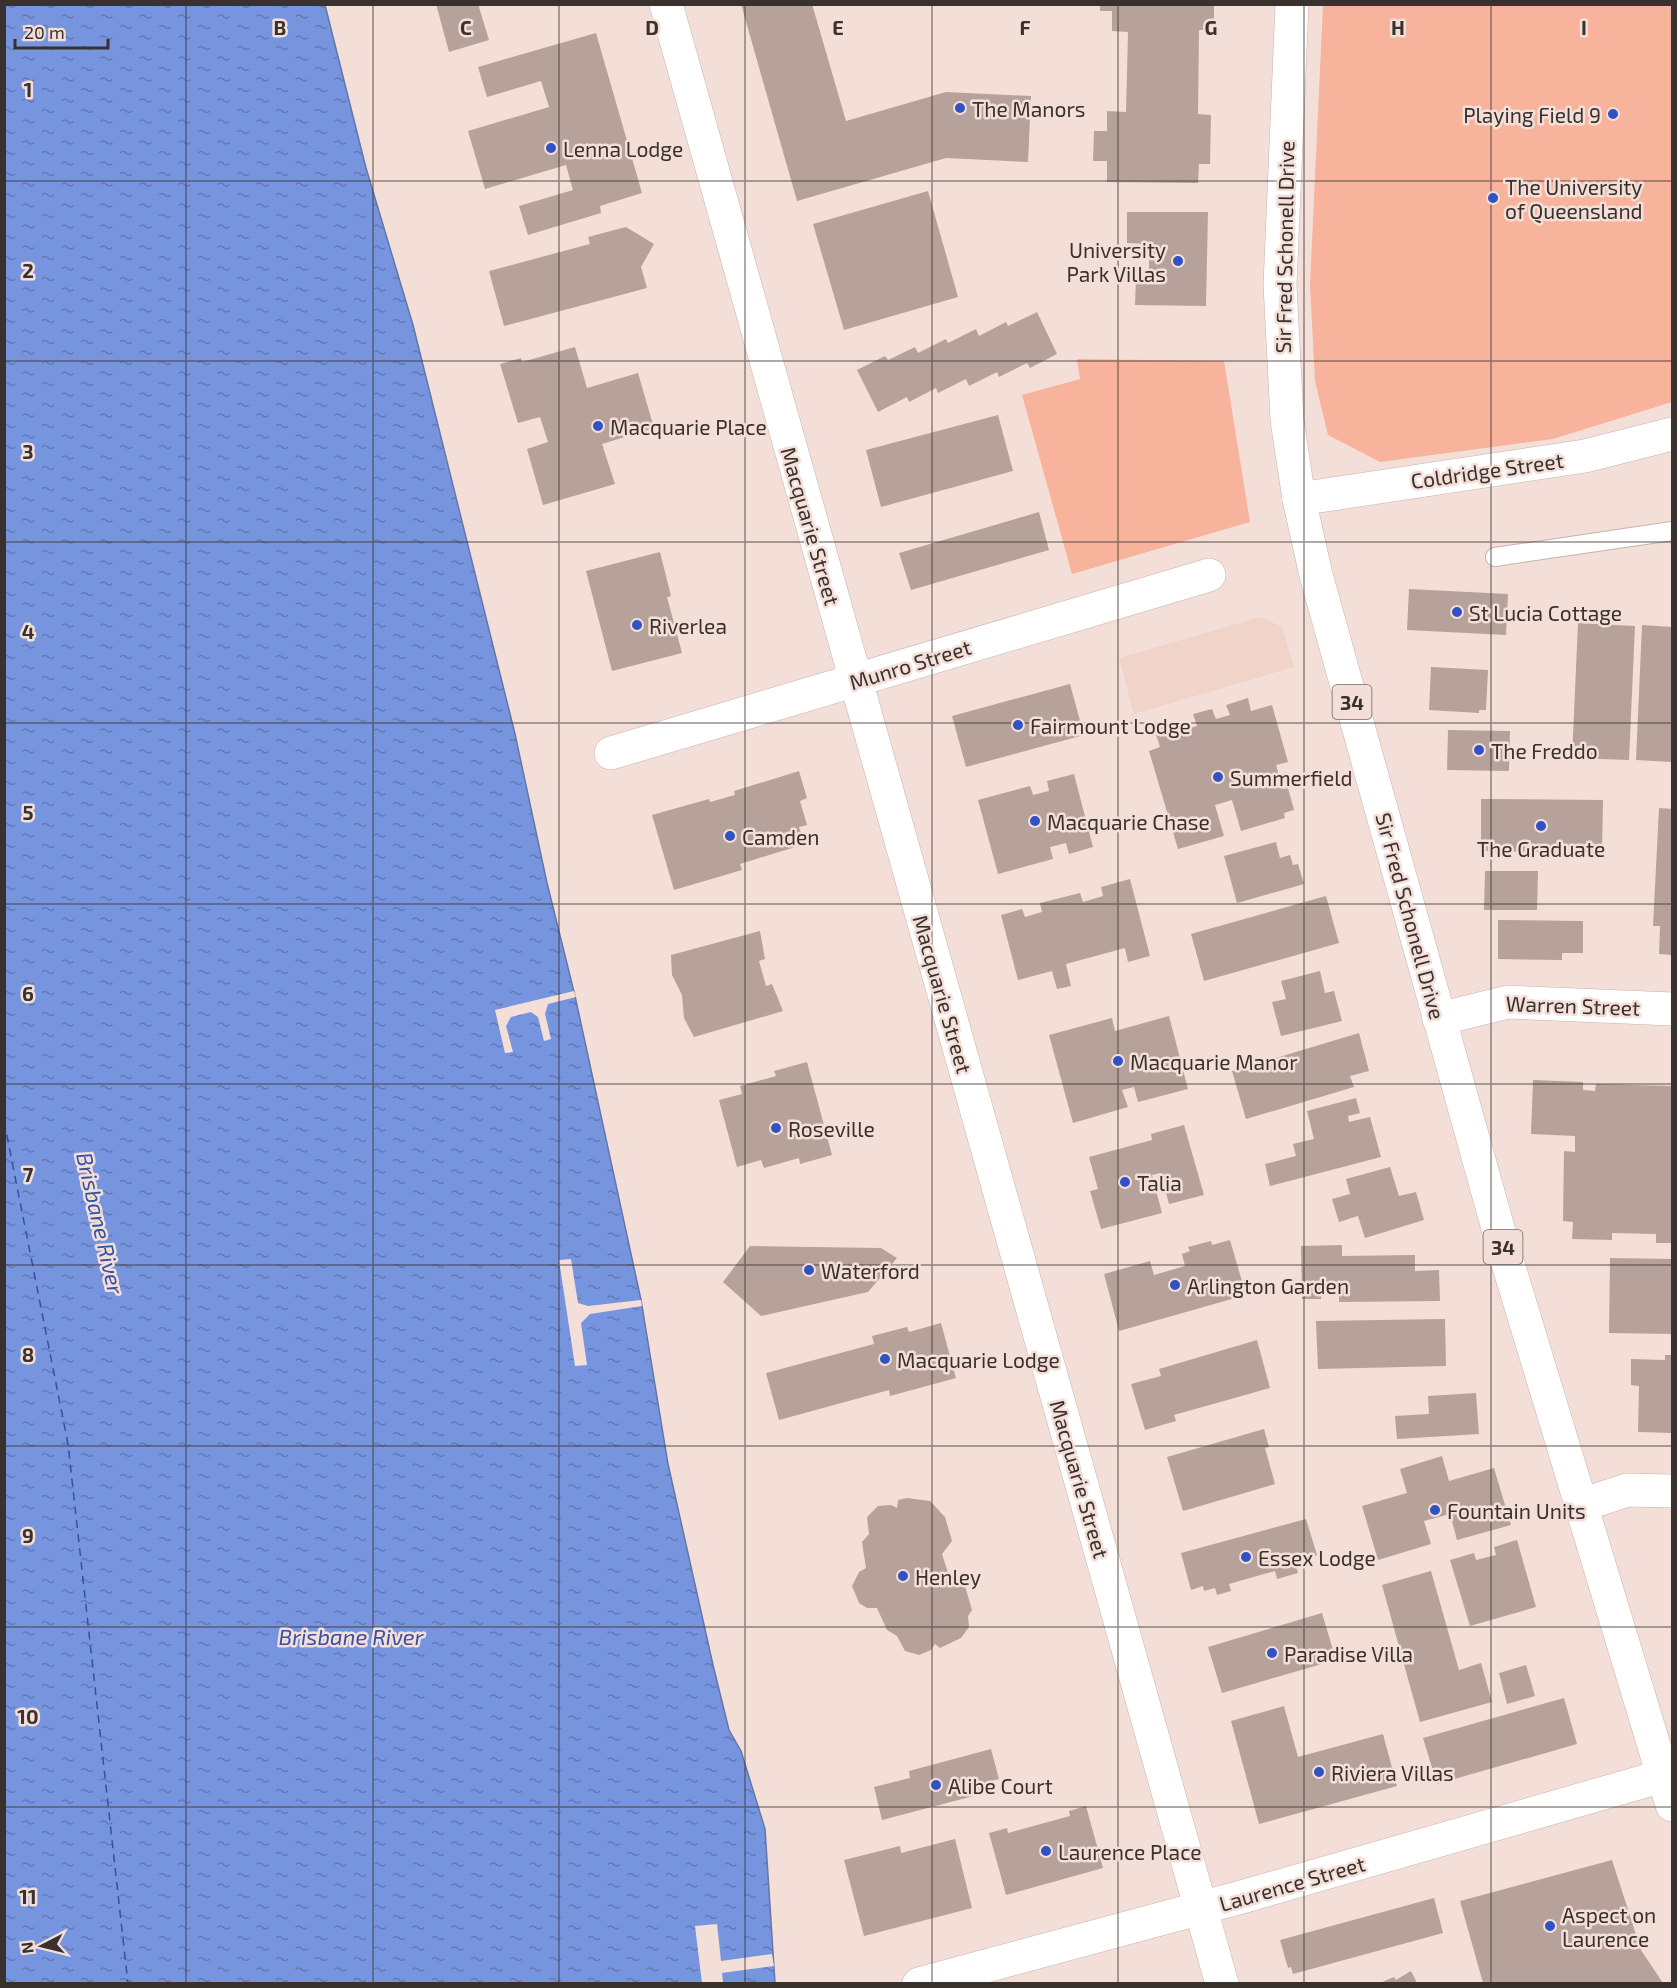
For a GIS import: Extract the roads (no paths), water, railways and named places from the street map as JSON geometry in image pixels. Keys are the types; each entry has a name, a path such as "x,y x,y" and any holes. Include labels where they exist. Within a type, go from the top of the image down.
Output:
{"street":[{"name":"Macquarie Street","path":"666,4 1222,1983"},
{"name":"Sir Fred Schonell Drive","path":"1292,4 1280,285 1287,420 1299,499 1316,575 1506,1257 1668,1790"},
{"name":"Coldridge Street","path":"1299,499 1585,456 1672,434"},
{"name":"Munro Street","path":"611,753 1209,575"},
{"name":"Warren Street","path":"1439,1019 1476,1007 1508,1002 1672,1009"},
{"path":"1582,1505 1627,1490 1672,1491"},
{"name":"Laurence Street","path":"919,1983 1668,1790"}],"lane":[{"path":"1495,557 1672,531"}],"water":[{"name":"Brisbane River","path":"5,5 325,5 366,168 413,325 515,734 641,1300 668,1464 713,1665 729,1730 741,1751 765,1829 775,1983 5,1984"}],"place":[{"name":"The Manors","path":"960,108"},
{"name":"Playing Field 9","path":"1613,114"},
{"name":"Lenna Lodge","path":"551,148"},
{"name":"The University of Queensland","path":"1493,198"},
{"name":"University Park Villas","path":"1178,261"},
{"name":"Macquarie Place","path":"598,426"},
{"name":"St Lucia Cottage","path":"1457,612"},
{"name":"Riverlea","path":"637,625"},
{"name":"Fairmount Lodge","path":"1018,725"},
{"name":"The Freddo","path":"1479,750"},
{"name":"Summerfield","path":"1218,777"},
{"name":"Macquarie Chase","path":"1035,821"},
{"name":"The Graduate","path":"1541,826"},
{"name":"Camden","path":"730,836"},
{"name":"Macquarie Manor","path":"1118,1061"},
{"name":"Roseville","path":"776,1128"},
{"name":"Talia","path":"1125,1182"},
{"name":"Waterford","path":"809,1270"},
{"name":"Arlington Garden","path":"1175,1285"},
{"name":"Macquarie Lodge","path":"885,1359"},
{"name":"Fountain Units","path":"1435,1510"},
{"name":"Essex Lodge","path":"1246,1557"},
{"name":"Henley","path":"903,1576"},
{"name":"Paradise Villa","path":"1272,1653"},
{"name":"Riviera Villas","path":"1319,1772"},
{"name":"Alibe Court","path":"936,1785"},
{"name":"Laurence Place","path":"1046,1851"},
{"name":"Aspect on Laurence","path":"1550,1926"}]}
